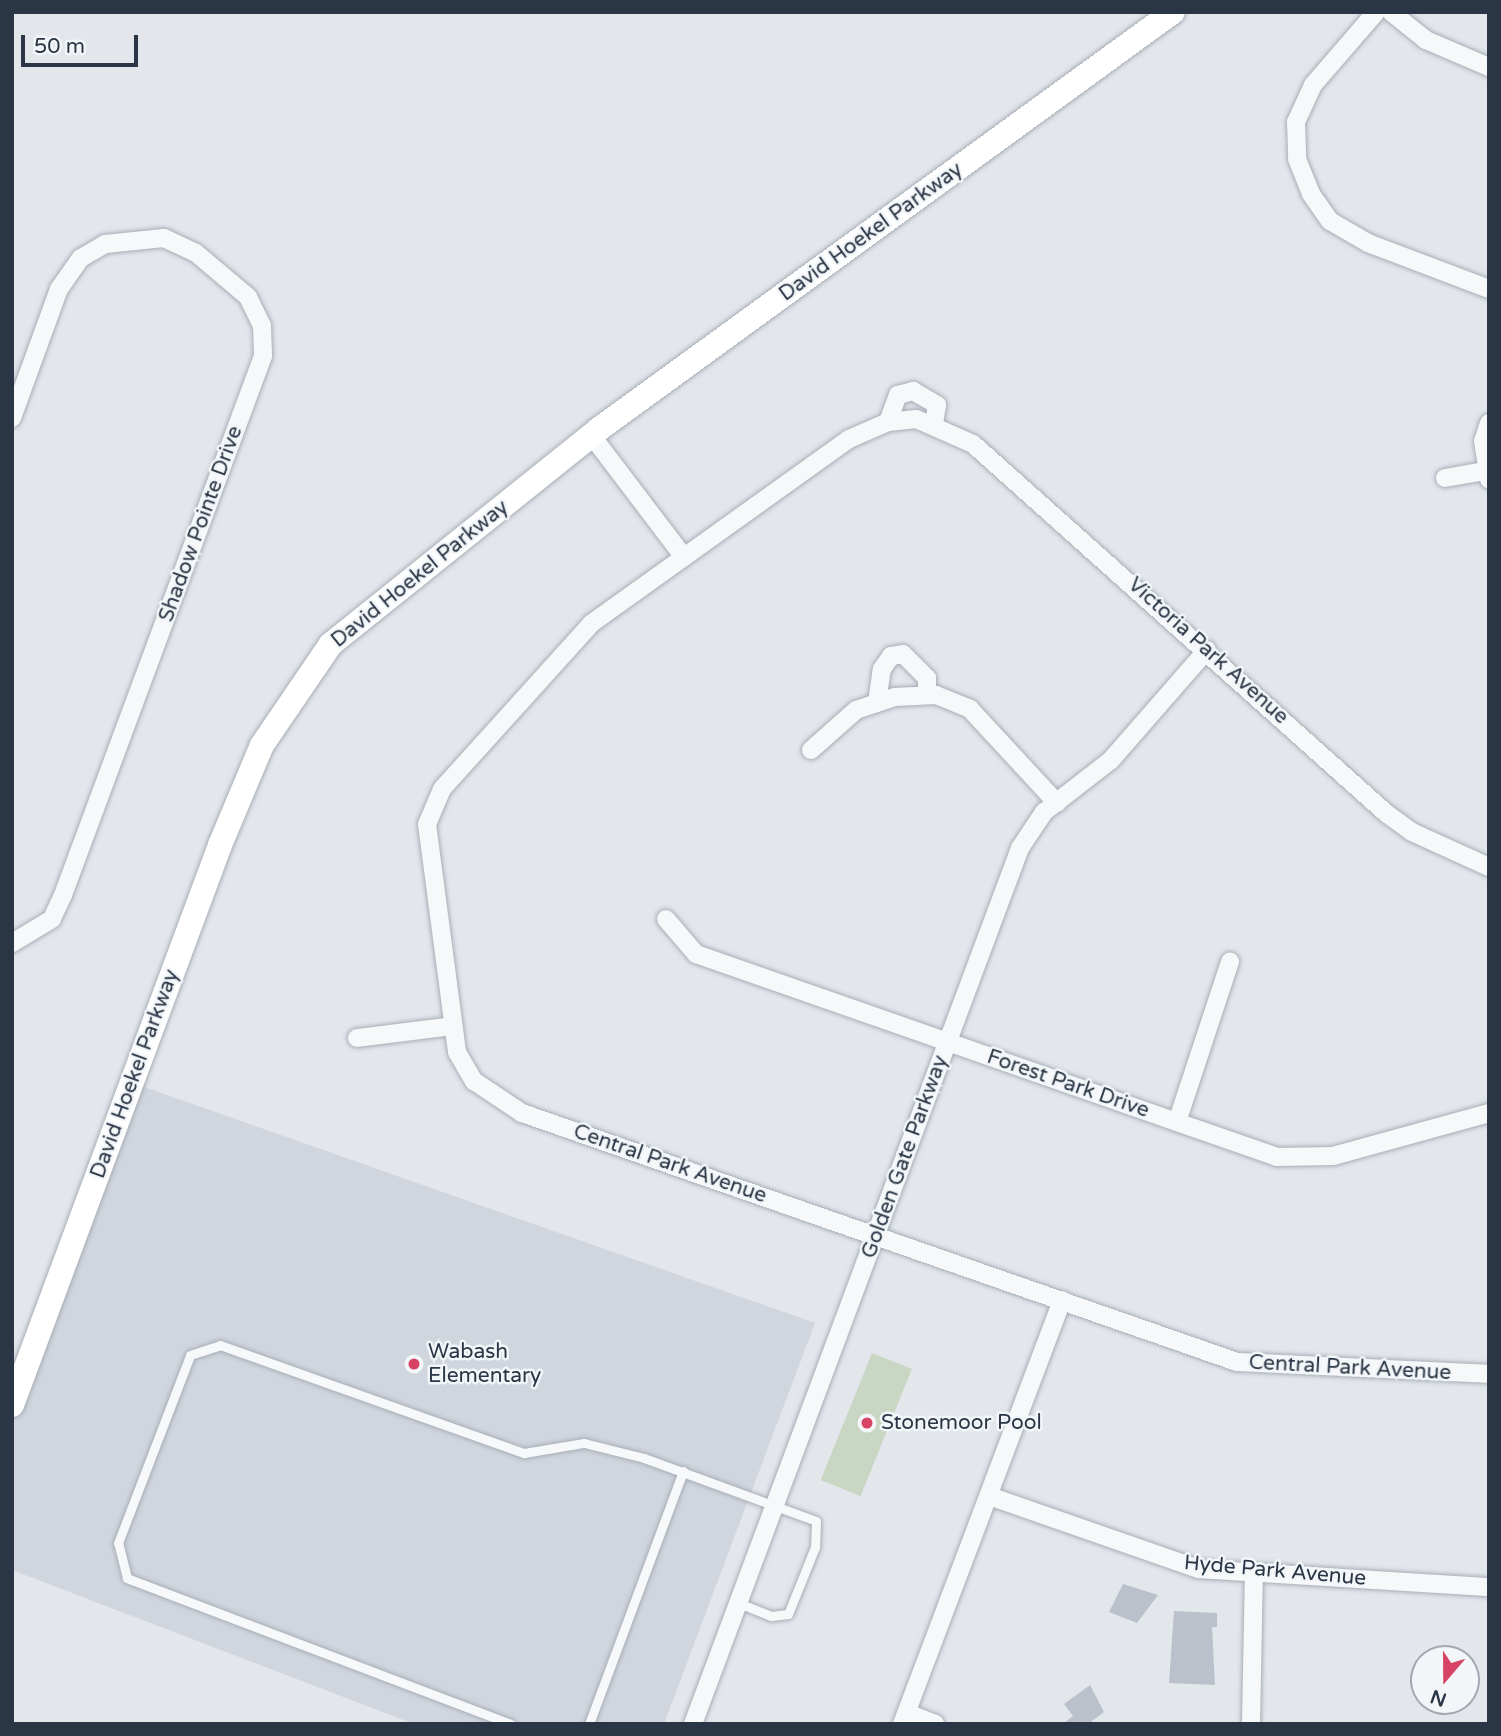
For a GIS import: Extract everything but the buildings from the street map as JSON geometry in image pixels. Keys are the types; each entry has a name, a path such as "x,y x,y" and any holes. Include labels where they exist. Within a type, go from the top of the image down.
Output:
{"main road":[{"name":"David Hoekel Parkway","path":"12,1405 262,745 331,644 593,436 1172,12"}],"street":[{"path":"1376,12 1313,85 1296,122 1297,159 1311,194 1330,221 1368,243 1489,289"},
{"path":"1391,12 1426,40 1489,67"},
{"name":"Shadow Pointe Drive","path":"12,418 60,289 81,258 105,244 163,238 225,272 248,296 262,326 263,356 63,895 52,919 12,943"},
{"path":"888,422 898,395 913,391 937,405 934,424"},
{"name":"Victoria Park Avenue","path":"684,558 849,439 888,422 934,424 973,444 1207,650 1387,814 1412,832 1489,867"},
{"path":"1445,478 1487,475 1489,424"},
{"path":"593,436 684,558"},
{"name":"Central Park Avenue","path":"684,558 591,624 442,789 427,824 427,858 457,1052 474,1081 522,1113 1237,1363 1489,1374"},
{"name":"Golden Gate Parkway","path":"694,1724 1020,848 1057,803 1111,760 1207,650"},
{"path":"877,703 881,669 891,656 904,654 927,678 927,695"},
{"path":"811,750 856,710 877,703 927,695 970,709 1057,803"},
{"name":"Forest Park Drive","path":"666,919 696,954 1277,1157 1306,1159 1489,1113"},
{"path":"1177,1122 1230,962"},
{"path":"357,1038 453,1026"},
{"path":"935,1724 905,1719 1062,1300"},
{"name":"Hyde Park Avenue","path":"989,1496 1165,1560 1254,1573 1489,1587"},
{"path":"1251,1724 1254,1573"}],"lane":[{"path":"511,1724 127,1578 118,1543 190,1355 220,1345 524,1453 584,1443 683,1471 816,1521 815,1547 788,1614 771,1616 738,1603"},
{"path":"589,1724 683,1471"}],"shaded area":[{"name":"Wabash Elementary","path":"133,1083 815,1323 664,1724 414,1724 12,1570 12,1404"}],"green space":[{"name":"Stonemoor Pool","path":"872,1353 912,1369 861,1496 821,1480"}],"place":[{"name":"Wabash Elementary","path":"414,1364"},
{"name":"Stonemoor Pool","path":"867,1423"}]}
